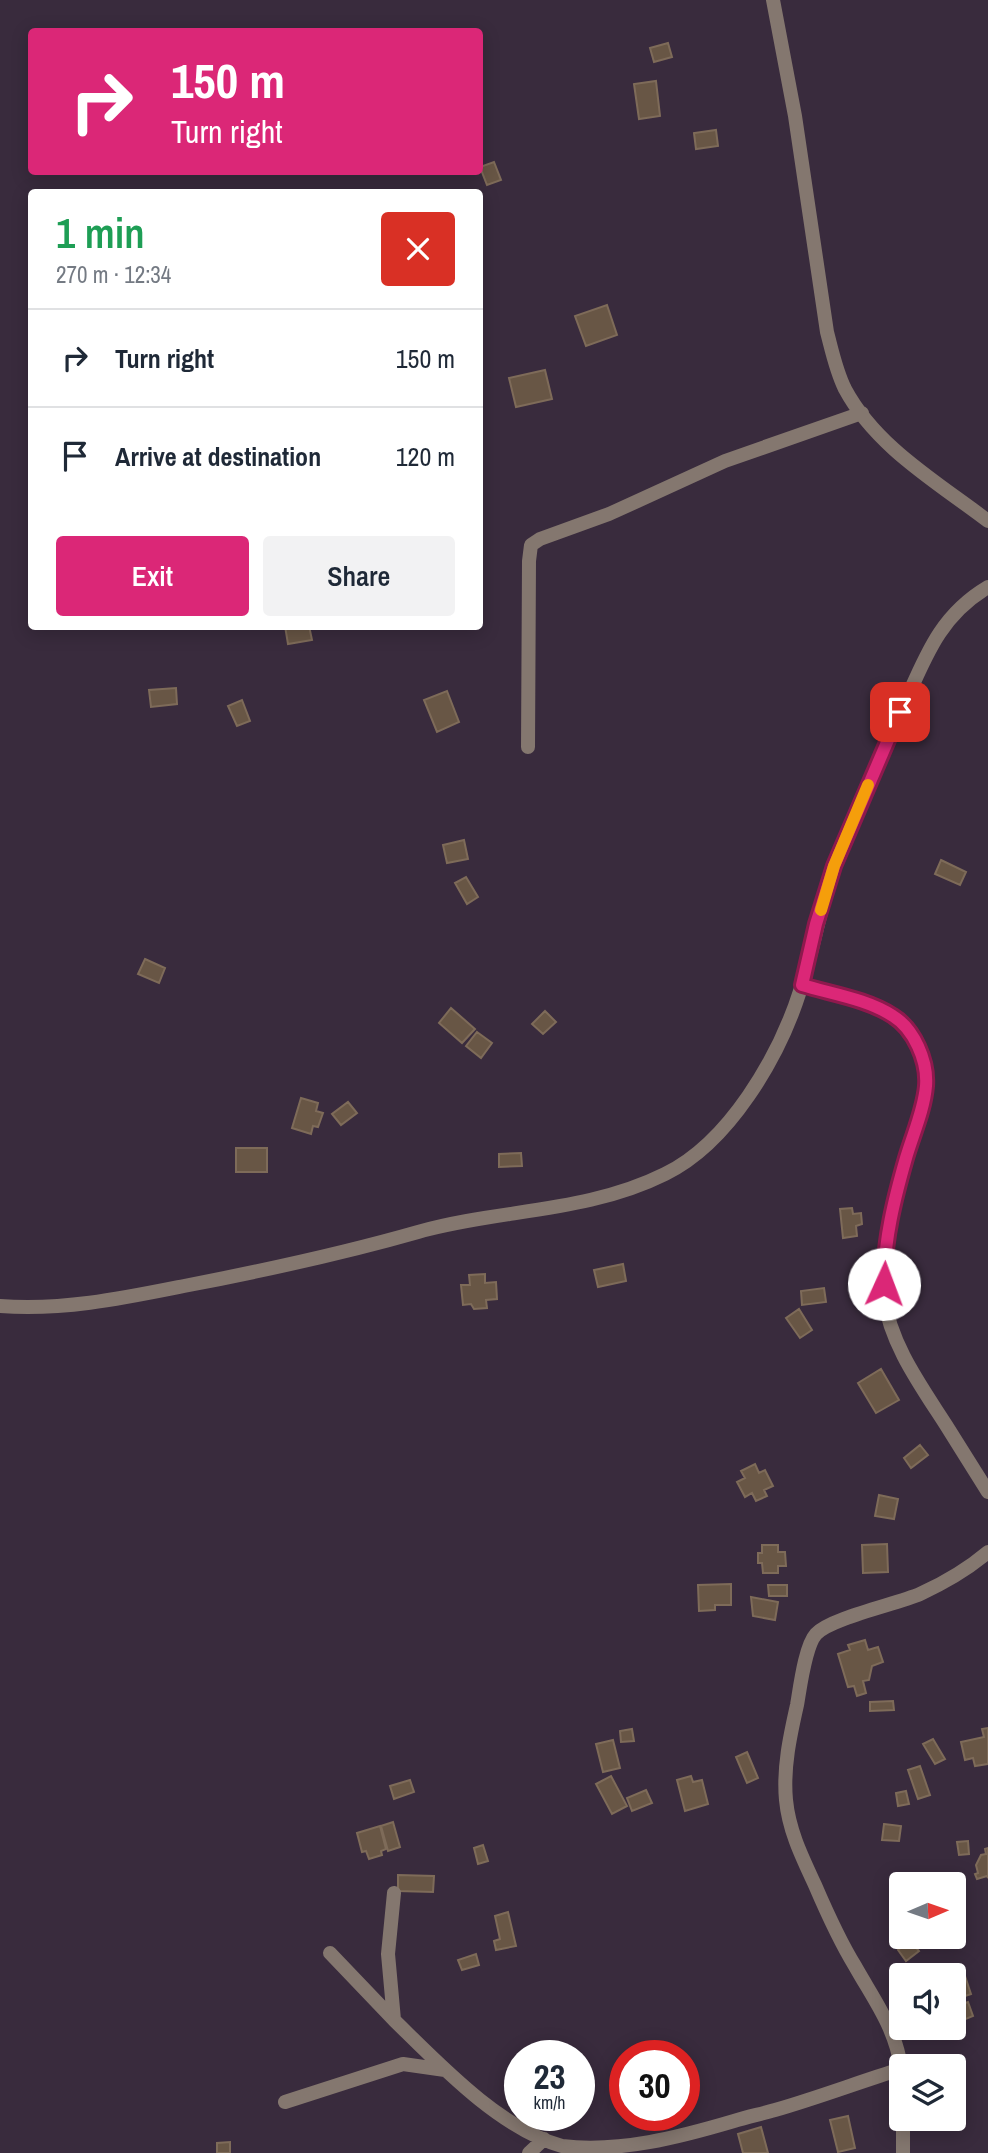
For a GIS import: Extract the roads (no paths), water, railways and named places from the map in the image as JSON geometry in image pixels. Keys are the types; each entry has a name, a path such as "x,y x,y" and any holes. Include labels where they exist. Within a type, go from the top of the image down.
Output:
{"street":[{"path":"773,0 795,116 827,332 835,364 845,388 862,414 893,449 988,521"},
{"path":"527,747 531,545 540,539 609,514 725,461 862,414"},
{"path":"0,1306 19,1308 72,1305 203,1283 317,1258 440,1226 600,1198 665,1174 700,1152 737,1111 775,1052 802,985 816,924 834,866 921,667 952,614 968,599 988,587"},
{"path":"802,985 875,1007 894,1016 908,1029 924,1063 926,1083 922,1108 885,1242 885,1298 888,1317 911,1371 988,1492"},
{"path":"898,2054 879,2003 842,1944 793,1839 786,1798 792,1728 811,1642 819,1631 920,1594 974,1564 988,1552"},
{"path":"394,1893 388,1954 394,2020"},
{"path":"330,1953 445,2070 506,2118 562,2146 593,2151 650,2145 775,2110 889,2072"},
{"path":"285,2102 404,2064 445,2070"},
{"path":"903,2131 903,2153"},
{"path":"529,2153 544,2139"}]}
